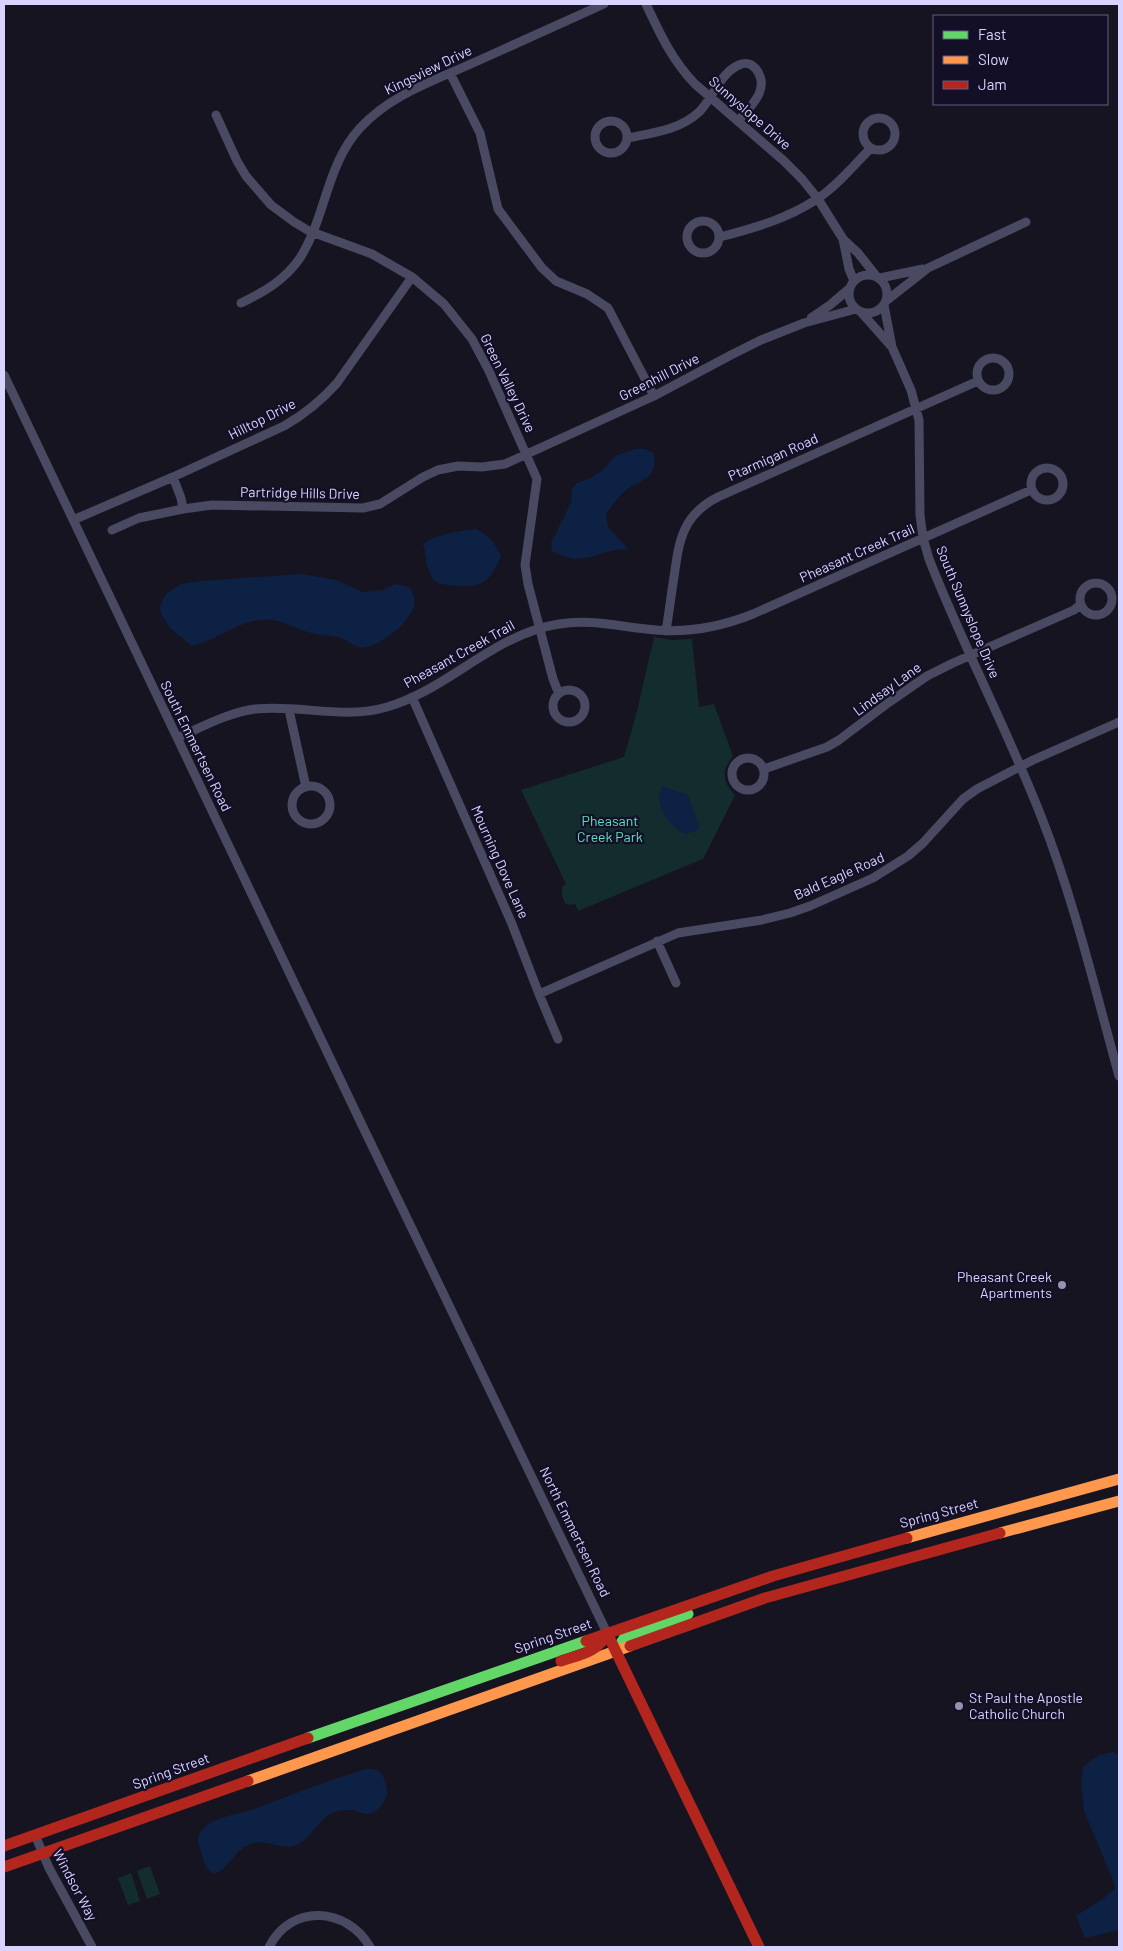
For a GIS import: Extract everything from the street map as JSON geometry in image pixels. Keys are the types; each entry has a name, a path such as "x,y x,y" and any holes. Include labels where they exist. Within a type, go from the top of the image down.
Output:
{"main road":[{"name":"Spring Street","path":"4,1846 505,1668 837,1556 1119,1479"},
{"path":"1098,1485 1103,1505"},
{"path":"4,1867 711,1617 835,1578 1119,1501"},
{"path":"930,1531 934,1551"},
{"path":"705,1600 711,1617"},
{"path":"616,1651 624,1637 697,1611 705,1600"},
{"name":"North Emmertsen Road","path":"607,1633 759,1947"},
{"path":"513,1687 531,1673 596,1648 605,1641 607,1633"},
{"path":"505,1668 513,1687"},
{"path":"310,1737 317,1756"}],"street":[{"name":"Kingsview Drive","path":"241,303 264,292 284,276 300,258 312,232 332,173 340,156 359,129 372,116 395,99 604,4"},
{"name":"Sunnyslope Drive","path":"646,4 672,56 683,71 711,98 784,160 818,199 843,239 858,253 878,278"},
{"path":"628,138 664,130 685,122 711,98 728,74 737,66 746,63 752,65 758,73 762,88 759,95 738,121"},
{"path":"450,73 480,134 498,209 542,268 556,281 587,294 608,308 654,396"},
{"name":"Green Valley Drive","path":"216,115 237,162 258,192 285,216 312,232 372,254 412,277 444,304 472,339 489,371 537,479 525,565 528,584 554,679 560,692"},
{"path":"720,237 771,222 818,199 870,149"},
{"path":"928,268 875,312 858,310 850,299 852,285 866,275 878,278 928,268 1026,222"},
{"name":"Sunnyslope Drive","path":"843,239 852,285"},
{"name":"Hilltop Drive","path":"73,520 284,426 312,408 336,383 412,277"},
{"path":"878,278 886,286 885,303"},
{"name":"Greenhill Drive","path":"526,454 654,396 731,355 804,322 830,305 852,285"},
{"name":"South Sunnyslope Drive","path":"885,303 892,347 911,390 916,407 920,434 919,493 923,538 936,578 1041,816 1065,882 1119,1076"},
{"name":"Greenhill Drive","path":"804,322 858,310"},
{"name":"South Sunnyslope Drive","path":"858,310 892,347"},
{"name":"South Emmertsen Road","path":"4,376 364,1129"},
{"name":"Ptarmigan Road","path":"666,631 680,539 688,521 702,506 916,407 978,381"},
{"name":"Partridge Hills Drive","path":"112,530 139,518 212,505 363,508 380,504 423,477 438,470 458,466 482,467 505,464 526,454"},
{"path":"173,477 183,509"},
{"name":"Pheasant Creek Trail","path":"177,738 240,712 269,708 344,713 363,712 386,707 412,697 507,641 540,627 574,622 594,622 666,631 698,630 738,620 1031,490"},
{"name":"Lindsay Lane","path":"764,769 827,747 854,730 910,686 971,655 1074,610 1080,605"},
{"name":"Mourning Dove Lane","path":"412,697 512,924 558,1039"},
{"path":"289,710 306,787"},
{"name":"Bald Eagle Road","path":"539,994 678,933 762,920 790,913 873,878 908,856 923,843 965,797 1020,766 1119,722"},
{"path":"306,787 318,787 323,791 329,802 327,814 318,822 305,823 296,816 293,810 293,799 296,793 306,787"},
{"path":"657,941 676,984"},
{"name":"North Emmertsen Road","path":"364,1129 607,1633"},
{"name":"Windsor Way","path":"35,1835 49,1868 92,1947"},
{"path":"269,1947 273,1940 293,1921 312,1916 332,1916 348,1923 362,1935 370,1947"}],"green space":[{"name":"Pheasant Creek Park","path":"654,637 672,640 692,639 699,707 714,704 733,756 726,766 725,780 735,795 703,859 578,911 575,904 569,905 565,903 562,896 562,887 566,884 521,790 624,757"},
{"path":"150,1866 160,1894 147,1899 137,1871"},
{"path":"131,1873 140,1901 128,1905 118,1878"}],"water":[{"path":"635,449 644,449 654,453 651,474 621,494 606,514 608,527 628,549 582,558 563,556 552,551 551,543 571,503 572,489 577,483 603,470 615,456"},
{"path":"477,529 492,541 501,557 491,574 481,583 468,586 449,585 435,581 428,569 423,544 442,535"},
{"path":"300,574 336,580 362,592 383,590 395,584 409,587 415,601 414,608 402,624 391,634 377,643 364,647 358,647 341,638 307,632 285,623 271,620 260,620 240,625 192,646 170,628 161,614 160,606 166,594 181,584"},
{"path":"662,786 688,795 699,830 685,834 668,820 659,800"},
{"path":"1113,1752 1119,1755 1119,1930 1085,1938 1076,1916 1115,1889 1084,1811 1081,1783 1083,1767 1099,1755"},
{"path":"366,1769 376,1770 381,1773 387,1793 381,1806 374,1812 368,1814 343,1810 330,1814 299,1844 281,1846 259,1842 254,1843 243,1848 224,1868 214,1874 209,1871 198,1839 202,1830 212,1822"}],"traffic: fast":[{"path":"616,1651 625,1637 688,1614"},
{"path":"308,1738 586,1641"}],"traffic: slow":[{"path":"907,1538 1119,1479"},
{"path":"1000,1533 1119,1501"},
{"path":"248,1781 630,1646"}],"traffic: jam":[{"path":"630,1646 765,1598 1000,1533"},
{"path":"586,1641 773,1576 907,1538"},
{"path":"607,1633 759,1947"},
{"path":"561,1661 594,1649 607,1633"},
{"path":"4,1846 308,1738"},
{"path":"4,1867 248,1781"}],"place":[{"name":"Pheasant Creek Apartments","path":"1062,1285"},
{"name":"St Paul the Apostle Catholic Church","path":"959,1706"}]}
